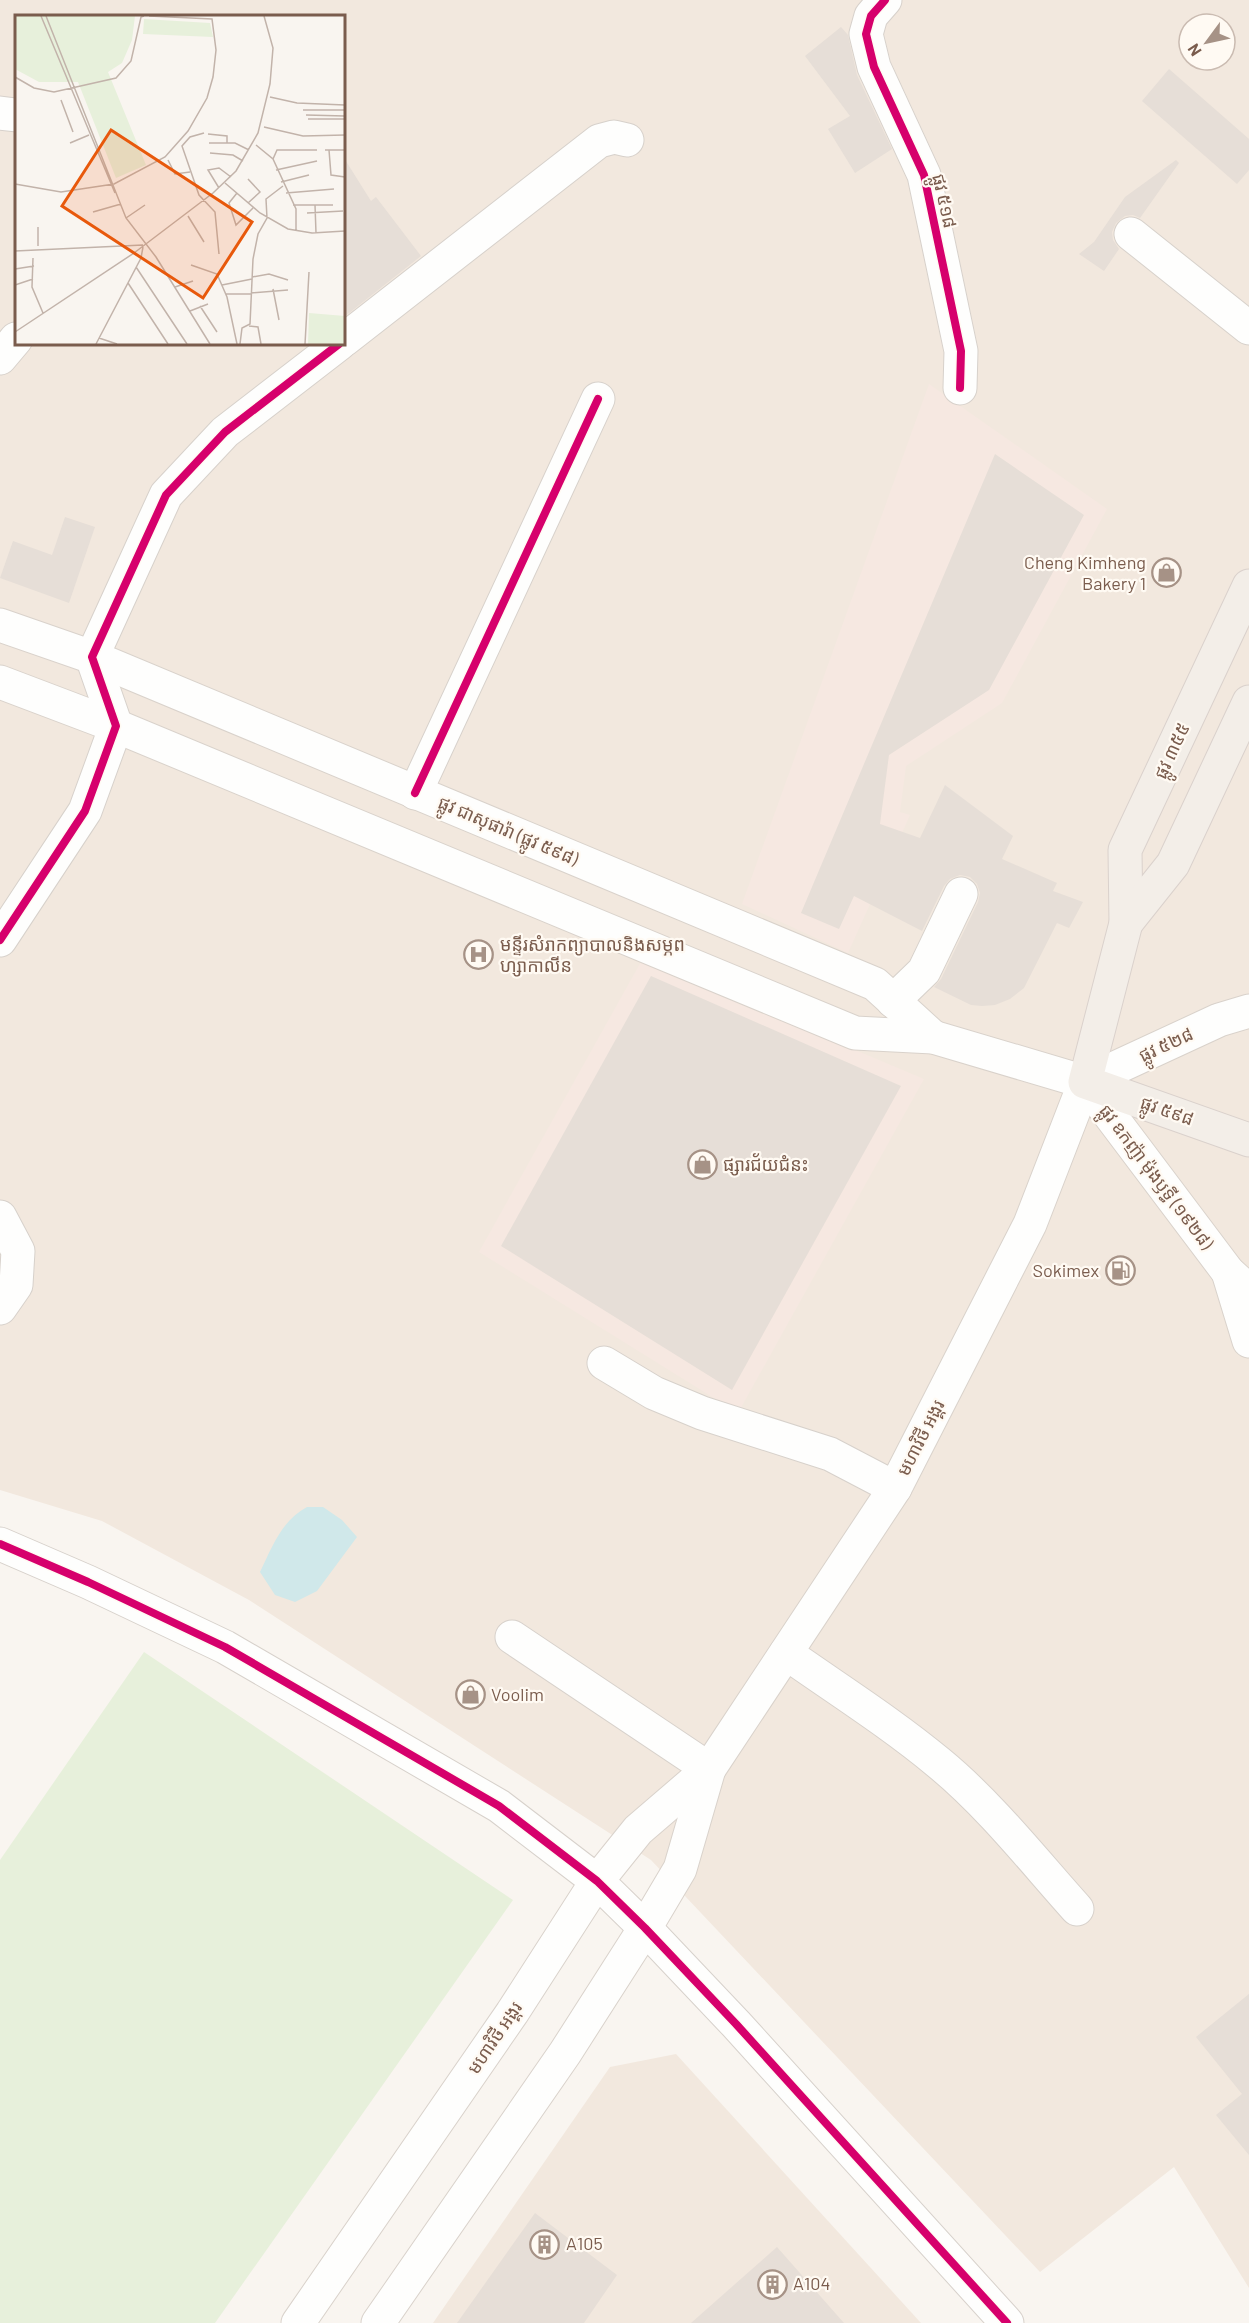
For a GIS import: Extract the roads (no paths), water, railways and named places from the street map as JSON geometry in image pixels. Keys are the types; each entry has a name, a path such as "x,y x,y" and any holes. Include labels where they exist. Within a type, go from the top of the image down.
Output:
{"main road":[{"name":"ផ្លូវ ៣៥៥","path":"1085,1082 1126,923 1125,850 1249,586"},
{"name":"ផ្លូវ ៣៥៥","path":"1126,923 1173,864 1249,702"},
{"name":"ផ្លូវ ៥៩៨","path":"1085,1082 1249,1140"}],"street":[{"name":"ផ្លូវ ៥១៨","path":"885,0 871,16 866,34 874,67 924,175 961,351 960,388"},
{"path":"0,113 15,114"},
{"path":"345,339 599,141 614,137 627,140"},
{"path":"1131,234 1249,328"},
{"path":"0,358 15,340"},
{"path":"0,940 86,811 116,726 92,657 166,495 225,432 338,345"},
{"path":"415,793 598,399"},
{"name":"ផ្លូវ ជាសុផារ៉ា (ផ្លូវ ៥៩៨)","path":"0,625 92,657 875,984 933,1037"},
{"name":"ផ្លូវ ជាសុផារ៉ា (ផ្លូវ ៥៩៨)","path":"0,682 116,726 855,1033 933,1037 1085,1082"},
{"path":"893,1001 924,971 961,894"},
{"name":"ផ្លូវ ៥២៨","path":"1085,1082 1219,1020 1249,1011"},
{"name":"ផ្លូវ ឧកញ៉ា ម៉ុងឫទ្ធី (១៩២៨)","path":"1085,1082 1238,1282 1249,1341"},
{"name":"មហាវិថី អង្គរ","path":"298,2323 512,2013 597,1881 638,1830 709,1769 895,1488 1030,1224 1085,1082"},
{"path":"0,1217 18,1251 16,1285 0,1308"},
{"path":"604,1363 663,1397 702,1413 830,1454 895,1488"},
{"path":"0,1544 88,1582 225,1647 499,1806 597,1881 736,2024 1007,2323"},
{"path":"512,1637 709,1769"},
{"path":"786,1653 873,1713 938,1762 972,1792 1077,1909"},
{"name":"មហាវិថី អង្គរ","path":"378,2323 566,2053 645,1928 680,1869 709,1769"}],"water":[{"path":"307,1507 323,1507 342,1520 357,1537 317,1591 295,1602 275,1595 260,1572 284,1527 298,1512"}],"place":[{"name":"Cheng Kimheng Bakery 1","path":"1167,573"},
{"name":"មន្ទីរសំរាកព្យាបាលនិងសម្ភព ហ្សាកាលីន","path":"479,955"},
{"name":"ផ្សារជ័យជំនះ","path":"702,1165"},
{"name":"Sokimex","path":"1120,1271"},
{"name":"Voolim","path":"470,1695"},
{"name":"A105","path":"545,2244"},
{"name":"A104","path":"772,2284"}]}
